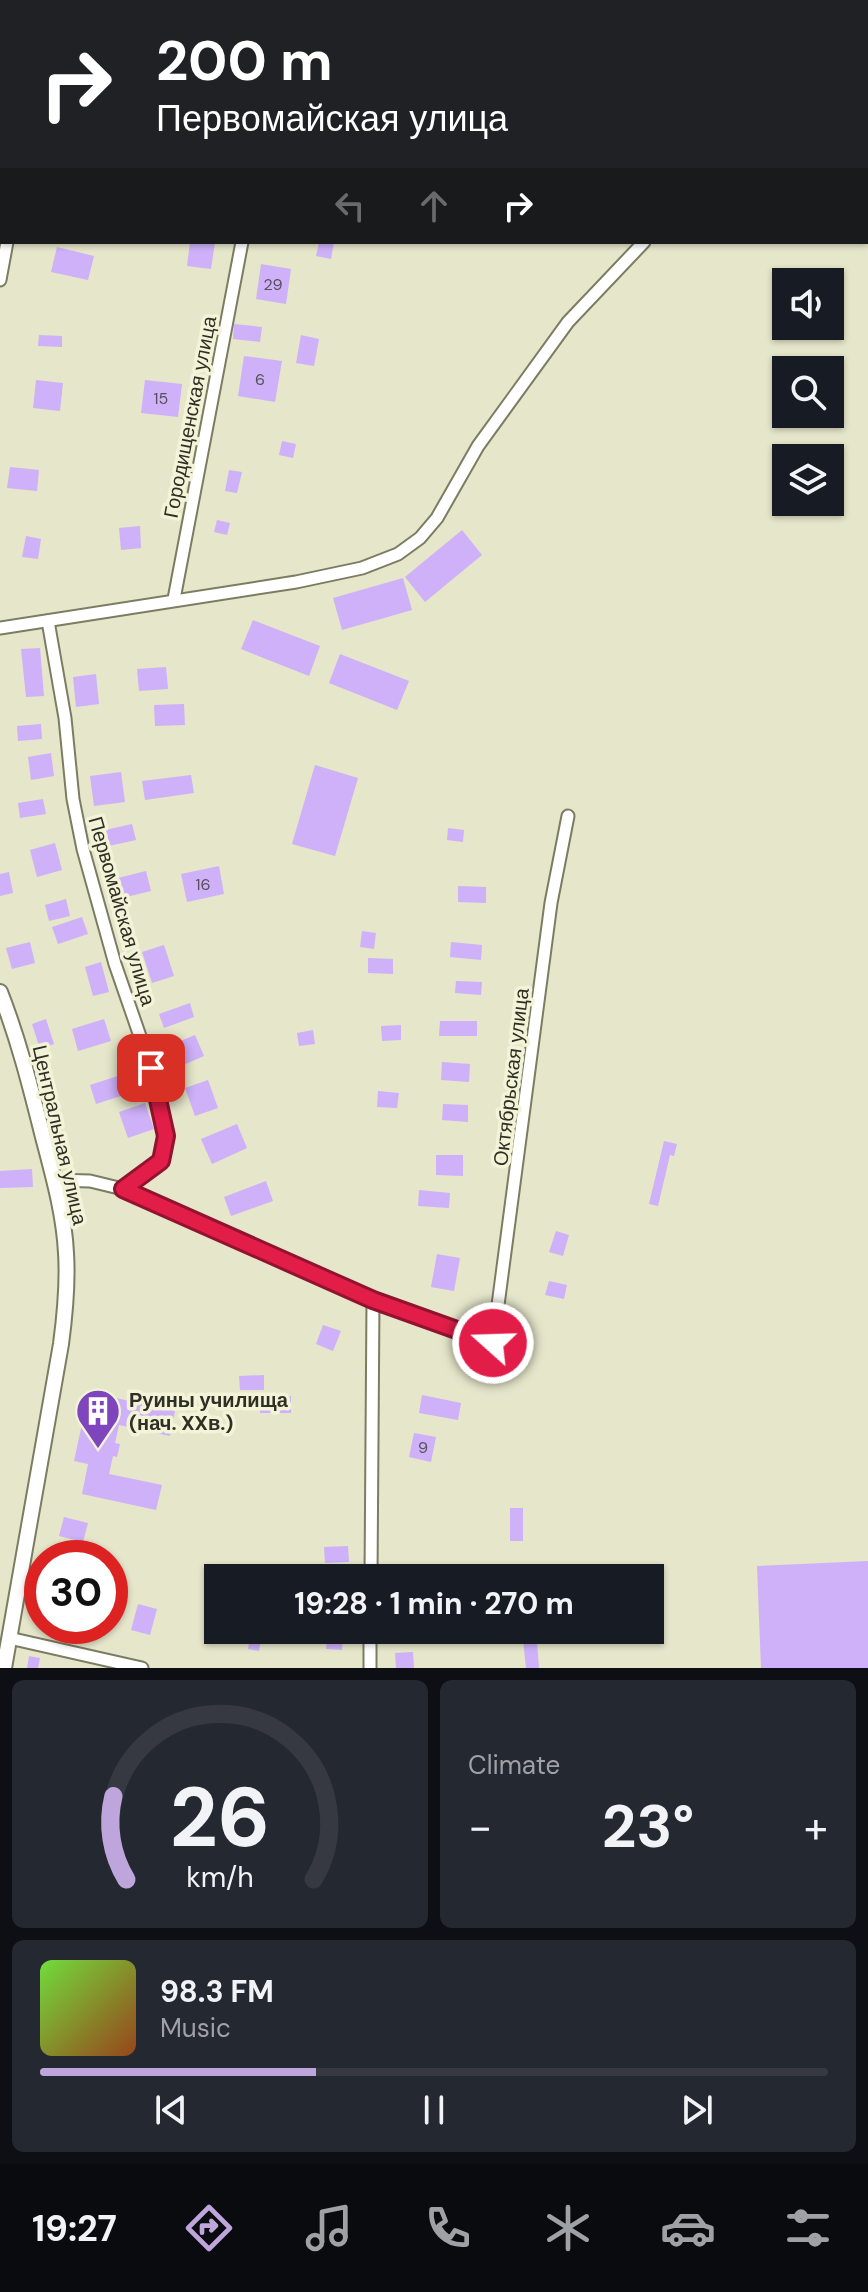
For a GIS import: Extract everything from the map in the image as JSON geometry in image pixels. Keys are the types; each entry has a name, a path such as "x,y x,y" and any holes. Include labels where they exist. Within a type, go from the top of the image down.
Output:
{"street":[{"path":"0,280 7,244"},
{"name":"Городищенская улица","path":"174,599 242,244"},
{"path":"0,628 296,582 362,568 398,554 420,538 437,518 478,446 568,322 642,244"},
{"name":"Первомайская улица","path":"48,621 83,849 115,964 151,1068 166,1136 161,1161 123,1189"},
{"name":"Октябрьская улица","path":"493,1343 551,903 568,816"},
{"name":"Центральная улица","path":"0,992 54,1180 66,1252 66,1302 52,1401 4,1668"},
{"path":"54,1180 90,1181 123,1189 373,1300 523,1356"},
{"path":"371,1564 373,1300"},
{"path":"9,1638 142,1668"},
{"path":"370,1644 370,1668"}],"building":[{"path":"190,244 215,244 211,269 187,266"},
{"path":"319,244 334,244 331,259 316,256"},
{"path":"57,247 94,256 88,280 51,272"},
{"path":"261,264 291,269 286,304 256,299"},
{"path":"234,324 262,327 260,342 233,339"},
{"path":"39,335 62,336 62,347 38,346"},
{"path":"301,335 319,339 314,366 296,363"},
{"path":"244,356 282,361 275,402 238,396"},
{"path":"36,380 63,383 60,411 33,408"},
{"path":"145,380 182,384 178,417 141,413"},
{"path":"282,441 296,444 293,458 279,455"},
{"path":"10,467 39,470 37,491 7,488"},
{"path":"229,470 242,472 237,493 225,491"},
{"path":"217,520 230,523 227,535 214,532"},
{"path":"140,526 141,548 121,550 119,528"},
{"path":"462,530 482,555 425,602 405,577"},
{"path":"26,536 41,539 38,559 22,557"},
{"path":"403,578 412,610 342,630 333,598"},
{"path":"253,620 320,646 309,676 241,649"},
{"path":"40,648 44,696 26,697 21,649"},
{"path":"340,654 409,681 397,710 329,683"},
{"path":"166,667 168,689 139,691 137,669"},
{"path":"96,674 99,704 76,707 73,677"},
{"path":"184,704 185,725 155,726 154,705"},
{"path":"41,724 42,739 18,741 17,726"},
{"path":"51,753 54,776 31,780 28,757"},
{"path":"315,765 358,778 335,856 292,844"},
{"path":"121,772 125,802 94,806 90,776"},
{"path":"191,775 194,793 145,800 142,781"},
{"path":"43,799 46,814 20,818 18,803"},
{"path":"132,824 136,840 104,847 101,831"},
{"path":"448,828 464,830 463,842 447,840"},
{"path":"55,843 62,870 37,877 30,850"},
{"path":"219,866 224,894 187,902 181,874"},
{"path":"146,871 151,891 122,898 118,878"},
{"path":"9,872 13,893 0,896 0,874"},
{"path":"458,886 486,887 486,903 458,902"},
{"path":"66,899 70,916 49,921 45,905"},
{"path":"82,917 88,934 58,944 52,927"},
{"path":"362,931 376,933 374,949 360,947"},
{"path":"30,942 35,963 12,969 6,948"},
{"path":"451,942 482,945 481,960 450,957"},
{"path":"164,945 174,976 152,983 142,952"},
{"path":"368,958 393,959 393,974 368,973"},
{"path":"101,962 109,992 93,996 85,967"},
{"path":"456,981 482,982 481,995 455,993"},
{"path":"190,1003 194,1017 164,1028 159,1014"},
{"path":"46,1019 54,1044 40,1049 32,1024"},
{"path":"104,1019 111,1041 78,1051 72,1029"},
{"path":"440,1021 477,1021 477,1036 439,1036"},
{"path":"401,1025 401,1040 382,1041 381,1026"},
{"path":"313,1030 315,1044 299,1046 297,1033"},
{"path":"195,1035 204,1056 174,1069 164,1048"},
{"path":"442,1062 470,1064 469,1082 441,1080"},
{"path":"121,1075 127,1094 96,1104 90,1085"},
{"path":"208,1080 218,1108 195,1116 185,1088"},
{"path":"378,1091 399,1093 397,1108 377,1107"},
{"path":"145,1103 154,1129 128,1138 119,1112"},
{"path":"443,1104 468,1105 468,1122 442,1120"},
{"path":"237,1124 247,1148 212,1164 201,1139"},
{"path":"664,1141 677,1144 674,1156 670,1155 658,1206 649,1204"},
{"path":"436,1155 463,1155 463,1176 436,1175"},
{"path":"32,1169 33,1187 0,1188 0,1171"},
{"path":"266,1181 273,1201 231,1216 224,1197"},
{"path":"419,1190 450,1193 449,1208 418,1206"},
{"path":"556,1231 569,1235 563,1256 549,1252"},
{"path":"437,1254 460,1258 454,1291 431,1287"},
{"path":"549,1281 567,1285 564,1299 545,1295"},
{"path":"323,1325 341,1331 333,1351 316,1344"},
{"path":"264,1375 264,1390 240,1390 239,1376"},
{"name":"Руины училища (нач. XXв.)","path":"102,1395 175,1411 170,1436 119,1425 115,1443 120,1444 117,1457 113,1456 109,1474 162,1485 156,1510 82,1494 88,1464 74,1461 82,1424 96,1427"},
{"path":"422,1395 461,1403 458,1420 419,1413"},
{"path":"260,1396 291,1396 291,1413 260,1413"},
{"path":"414,1433 436,1437 431,1462 409,1457"},
{"path":"510,1508 523,1508 523,1541 510,1541"},
{"path":"64,1517 88,1523 84,1540 59,1536"},
{"path":"348,1546 349,1562 325,1563 324,1547"},
{"path":"868,1561 868,1668 761,1668 757,1566"},
{"path":"138,1604 157,1609 150,1635 131,1630"},
{"path":"249,1644 260,1644 259,1651 248,1649"},
{"path":"327,1644 342,1644 342,1650 326,1649"},
{"path":"523,1644 537,1644 539,1668 526,1668"},
{"path":"413,1652 414,1668 396,1668 395,1653"},
{"path":"29,1656 40,1658 38,1668 27,1668"}],"place":[{"name":"Руины училища (нач. XXв.)","path":"98,1450"}],"route":[{"path":"151,1068 166,1136 161,1161 123,1189 373,1300 493,1343"}]}
